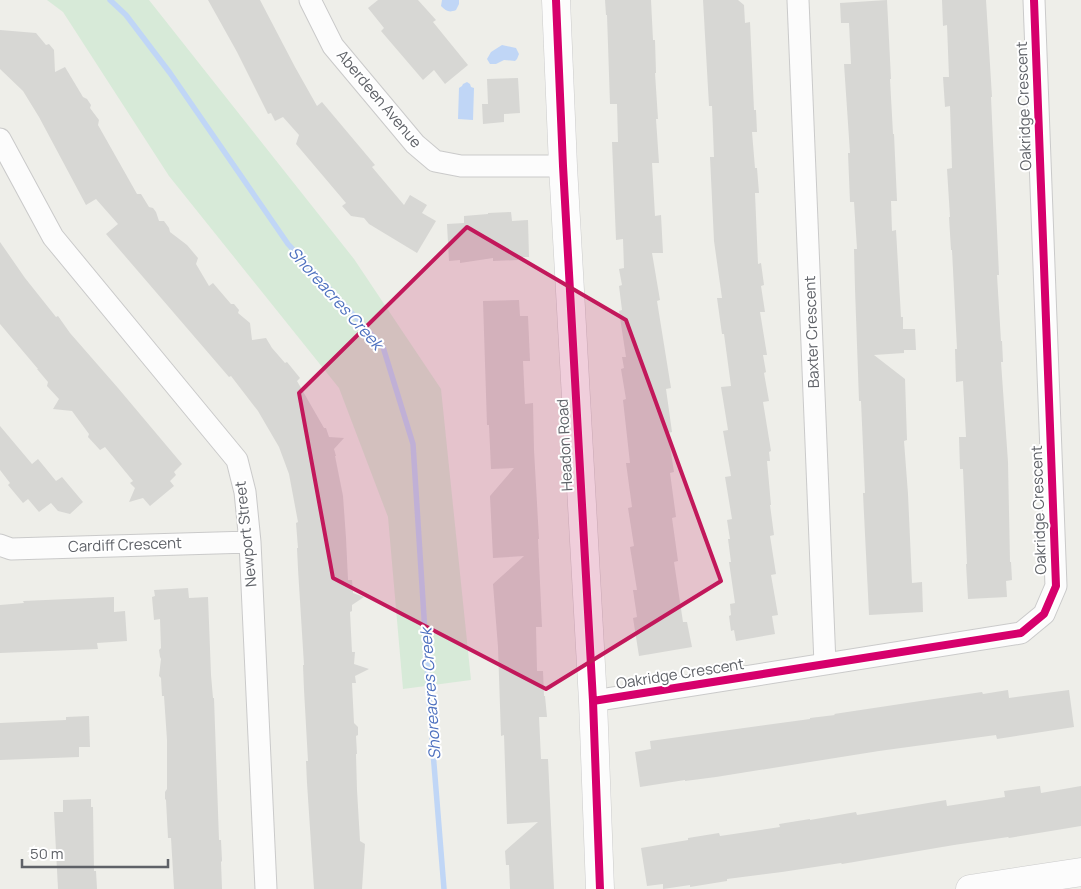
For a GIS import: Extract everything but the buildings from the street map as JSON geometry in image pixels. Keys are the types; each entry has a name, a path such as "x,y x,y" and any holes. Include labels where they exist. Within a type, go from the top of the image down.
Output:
{"street":[{"name":"Aberdeen Avenue","path":"310,0 333,46 415,144 435,161 461,166 563,166"},
{"name":"Headon Road","path":"556,0 563,166 593,701 600,889"},
{"name":"Baxter Crescent","path":"798,0 825,664"},
{"name":"Oakridge Crescent","path":"593,701 1021,633 1044,614 1056,586 1034,0"},
{"name":"Newport Street","path":"0,139 53,237 236,460 245,492 250,542 266,889"},
{"name":"Cardiff Crescent","path":"0,545 11,549 250,542"},
{"path":"970,889 1081,872"}],"highlighted area":[{"path":"467,227 626,320 721,581 546,689 333,578 299,393"}],"green space":[{"path":"47,0 149,0 354,259 441,389 471,680 403,689 388,517 339,388 169,176 63,12"}],"water":[{"path":"442,0 459,0 459,4 456,10 448,11 441,6"},
{"path":"502,45 516,48 519,54 517,59 515,61 504,60 496,64 490,64 487,59 491,52"},
{"path":"467,82 474,88 473,120 458,119 459,88"}],"waterway":[{"name":"Shoreacres Creek","path":"110,0 126,15 170,73 288,244 383,347 413,444 431,727 444,889"}],"cycle path":[{"path":"556,0 563,166 593,701 600,889"},
{"path":"593,701 1021,633 1044,614 1056,586 1034,0"}]}
